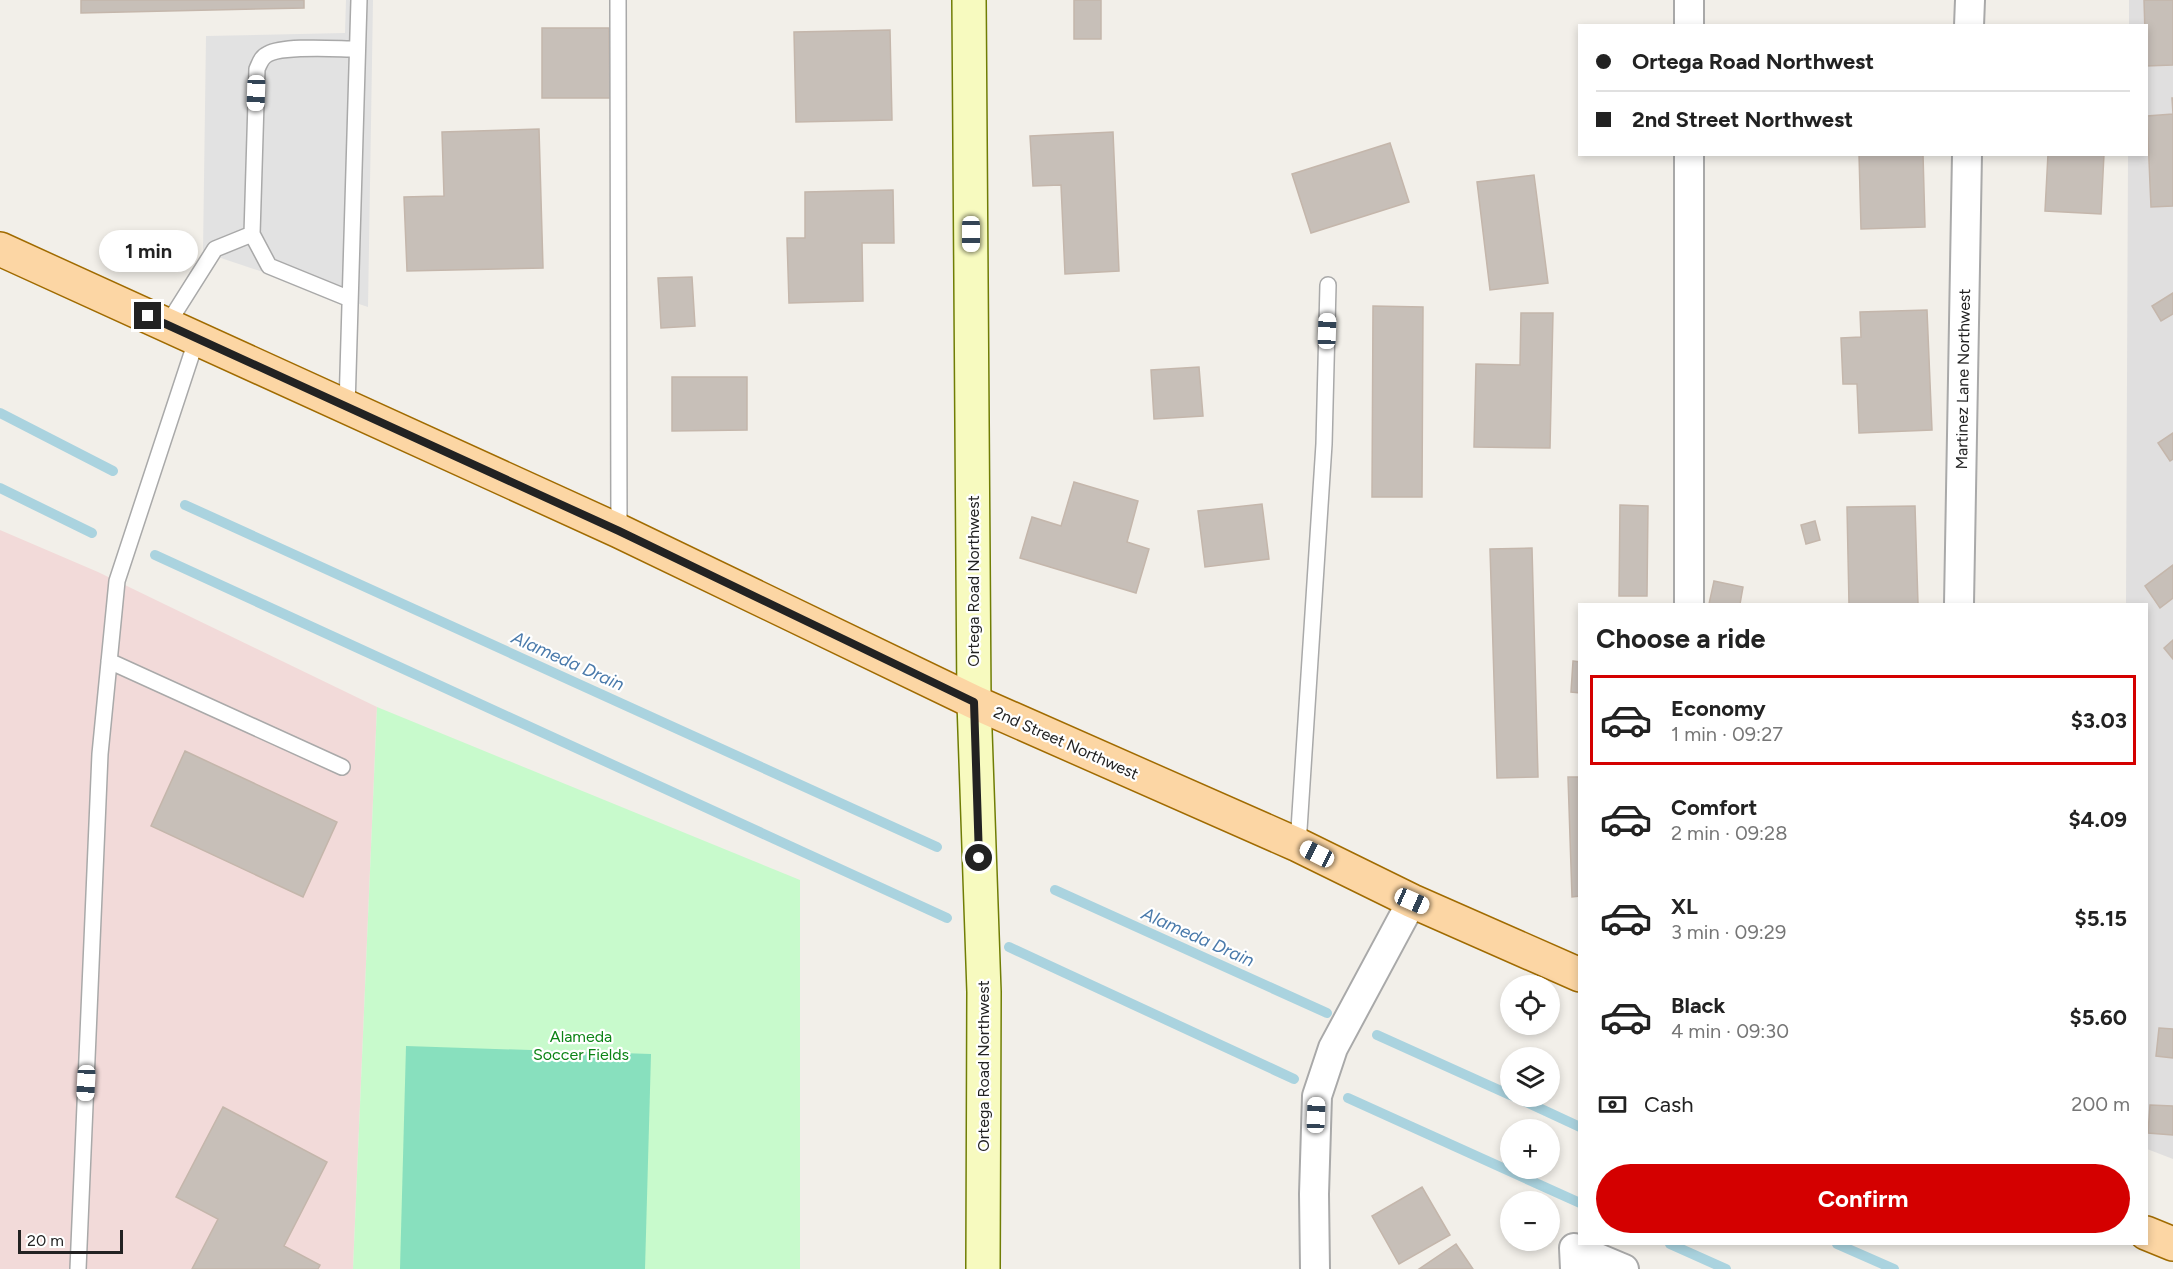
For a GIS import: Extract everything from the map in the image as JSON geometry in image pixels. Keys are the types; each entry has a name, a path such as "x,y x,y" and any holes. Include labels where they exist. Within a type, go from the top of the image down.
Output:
{"main road":[{"name":"2nd Street Northwest","path":"0,249 619,531 974,702 1298,845 1412,901 1578,974"}],"street":[{"name":"Ortega Road Northwest","path":"969,0 974,702 984,992 983,1269"},
{"path":"1689,0 1689,24"},
{"path":"1969,24 1970,0"},
{"path":"1689,156 1689,603"},
{"name":"Martinez Lane Northwest","path":"1959,603 1967,156"},
{"path":"1315,1269 1314,1194 1317,1096 1333,1048 1412,901"},
{"path":"1575,1259 1624,1269"}],"lane":[{"path":"347,407 359,0"},
{"path":"618,0 619,531"},
{"path":"350,299 269,266 252,234 257,69 262,58 282,49 357,50"},
{"path":"167,325 215,249 252,234"},
{"path":"1298,845 1324,444 1328,285"},
{"path":"78,1269 100,754 117,581 197,338"},
{"path":"109,661 342,767"}],"shaded area":[{"path":"346,0 373,0 368,307 203,252 206,36 345,33"},
{"path":"2129,0 2173,0 2173,1159 2148,1149 2148,603 2126,603 2128,156 2148,156 2148,24 2129,24"},
{"path":"0,530 98,572 377,707 353,1269 0,1269"}],"green space":[{"name":"Alameda Soccer Fields","path":"377,707 800,880 800,1269 353,1269"},
{"path":"406,1046 651,1054 645,1269 400,1269"}],"building":[{"path":"81,0 304,0 304,8 81,13"},
{"path":"1074,0 1101,0 1101,39 1074,39"},
{"path":"2144,0 2173,0 2173,65 2148,66 2148,24 2145,24"},
{"path":"542,28 609,28 610,98 542,98"},
{"path":"890,30 892,120 796,122 794,32"},
{"path":"2173,114 2173,206 2151,207 2148,116"},
{"path":"539,129 543,268 407,271 404,197 444,196 442,132"},
{"path":"1113,132 1119,271 1065,274 1061,185 1033,186 1030,136"},
{"path":"1390,143 1409,202 1311,233 1292,174"},
{"path":"1859,156 1923,156 1925,227 1861,229"},
{"path":"2048,156 2104,156 2101,214 2045,211"},
{"path":"1534,175 1548,283 1490,290 1477,182"},
{"path":"893,190 894,243 862,243 863,301 789,303 787,238 805,238 805,192"},
{"path":"692,277 695,326 661,328 658,278"},
{"path":"2173,293 2173,314 2161,321 2152,306"},
{"path":"1373,306 1423,307 1422,497 1372,497"},
{"path":"1927,310 1932,430 1859,433 1857,384 1843,384 1841,338 1861,337 1860,312"},
{"path":"1521,313 1553,313 1550,448 1474,447 1476,364 1520,365"},
{"path":"1199,367 1203,416 1154,419 1151,370"},
{"path":"672,377 747,377 747,430 672,431"},
{"path":"2173,433 2173,459 2170,461 2158,443"},
{"path":"1074,482 1138,501 1127,542 1149,549 1136,593 1020,558 1032,517 1061,526"},
{"path":"1262,504 1269,559 1205,567 1198,511"},
{"path":"1620,505 1648,506 1647,596 1619,596"},
{"path":"1915,506 1918,603 1849,603 1847,507"},
{"path":"1815,521 1820,540 1806,544 1801,525"},
{"path":"1532,548 1538,777 1497,778 1490,549"},
{"path":"2173,565 2173,598 2160,608 2145,586"},
{"path":"1714,581 1743,587 1740,603 1709,603"},
{"path":"2173,640 2173,659 2164,648"},
{"path":"1573,661 1578,662 1578,693 1571,692"},
{"path":"185,751 337,822 303,897 151,826"},
{"path":"1568,777 1578,777 1578,896 1572,897"},
{"path":"2159,1028 2173,1029 2173,1058 2156,1056"},
{"path":"2150,1105 2173,1106 2173,1135 2148,1133"},
{"path":"223,1107 327,1162 284,1246 320,1265 318,1269 192,1269 218,1219 176,1197"},
{"path":"1422,1187 1450,1235 1399,1264 1372,1216"},
{"path":"1456,1244 1473,1269 1419,1269"}],"waterway":[{"name":"Alameda Drain","path":"0,413 113,471"},
{"path":"0,488 92,533"},
{"name":"Alameda Drain","path":"185,505 937,847"},
{"path":"155,555 947,918"},
{"name":"Alameda Drain","path":"1055,890 1327,1013"},
{"path":"1009,947 1294,1079"},
{"name":"Alameda Drain","path":"1377,1035 1500,1090"},
{"path":"1348,1098 1578,1202"},
{"name":"Alameda Drain","path":"1537,1107 1578,1126"},
{"path":"1672,1245 1726,1269"},
{"name":"Alameda Drain","path":"1839,1245 1894,1269"}],"route":[{"path":"148,316 619,531 974,702 979,858"}]}
